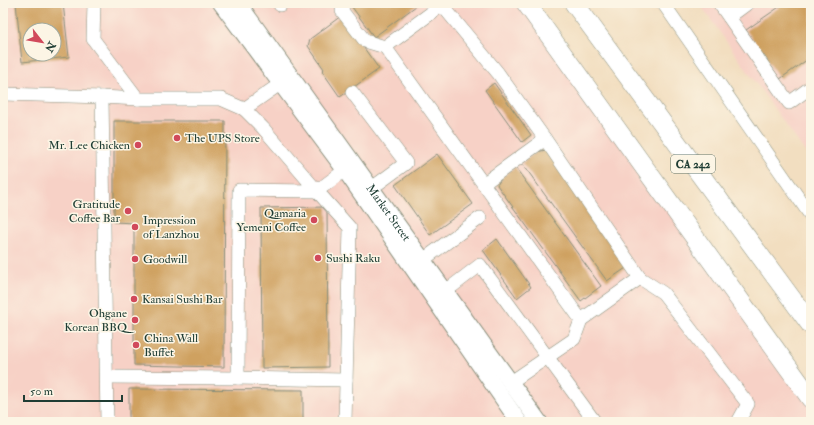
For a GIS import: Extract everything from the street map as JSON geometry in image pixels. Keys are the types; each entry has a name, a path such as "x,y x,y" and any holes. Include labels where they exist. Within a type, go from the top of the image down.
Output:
{"highway":[{"path":"526,3 811,399"},
{"name":"CA 242","path":"574,3 811,325"}],"main road":[{"name":"Market Street","path":"221,3 345,170 519,422"},
{"name":"Market Street","path":"238,3 539,422"}],"lane":[{"path":"94,3 93,39 138,99"},
{"path":"279,3 283,3"},
{"path":"343,3 342,11 365,41 385,47 581,320"},
{"path":"663,3 811,216"},
{"path":"718,3 789,103 811,88"},
{"path":"729,17 748,3"},
{"path":"385,47 442,4 498,73 640,278 663,293 748,404 738,422"},
{"path":"244,109 280,84"},
{"path":"352,92 406,163 372,188"},
{"path":"3,94 138,99 221,99 244,109 263,128 350,228 345,422"},
{"path":"102,97 107,422"},
{"path":"483,184 545,139"},
{"path":"238,378 239,190 317,191 345,170"},
{"path":"423,260 480,218"},
{"path":"446,291 480,265 595,422"},
{"path":"511,382 574,339 581,320 640,278"},
{"path":"107,377 346,380"}],"shaded area":[{"path":"3,3 221,3 519,422 3,422"},
{"path":"238,3 526,3 811,399 811,422 539,422"},
{"path":"699,3 811,3 811,160"}],"building":[{"path":"16,3 63,3 69,57 62,58 62,22 22,22 22,62"},
{"path":"349,3 420,3 374,37"},
{"path":"785,3 811,3 811,57 780,79 746,30"},
{"path":"341,16 379,69 340,97 322,71 324,69 308,46 310,39"},
{"path":"494,83 531,135 522,142 485,90"},
{"path":"114,121 225,121 224,367 134,365 134,223 114,222"},
{"path":"546,150 629,266 607,281 522,163 536,152"},
{"path":"437,154 473,204 430,235 395,185"},
{"path":"515,167 601,286 581,301 497,185 503,176"},
{"path":"327,207 328,367 262,368 261,208"},
{"path":"497,239 531,287 517,298 483,250"},
{"path":"129,389 303,390 303,422 129,422"}],"place":[{"name":"The UPS Store","path":"177,138"},
{"name":"Mr. Lee Chicken","path":"138,145"},
{"name":"Gratitude Coffee Bar","path":"128,211"},
{"name":"Qamaria Yemeni Coffee","path":"314,220"},
{"name":"Impression of Lanzhou","path":"135,227"},
{"name":"Sushi Raku","path":"318,258"},
{"name":"Goodwill","path":"135,259"},
{"name":"Kansai Sushi Bar","path":"134,299"},
{"name":"Ohgane Korean BBQ","path":"135,320"},
{"name":"China Wall Buffet","path":"136,345"}]}
